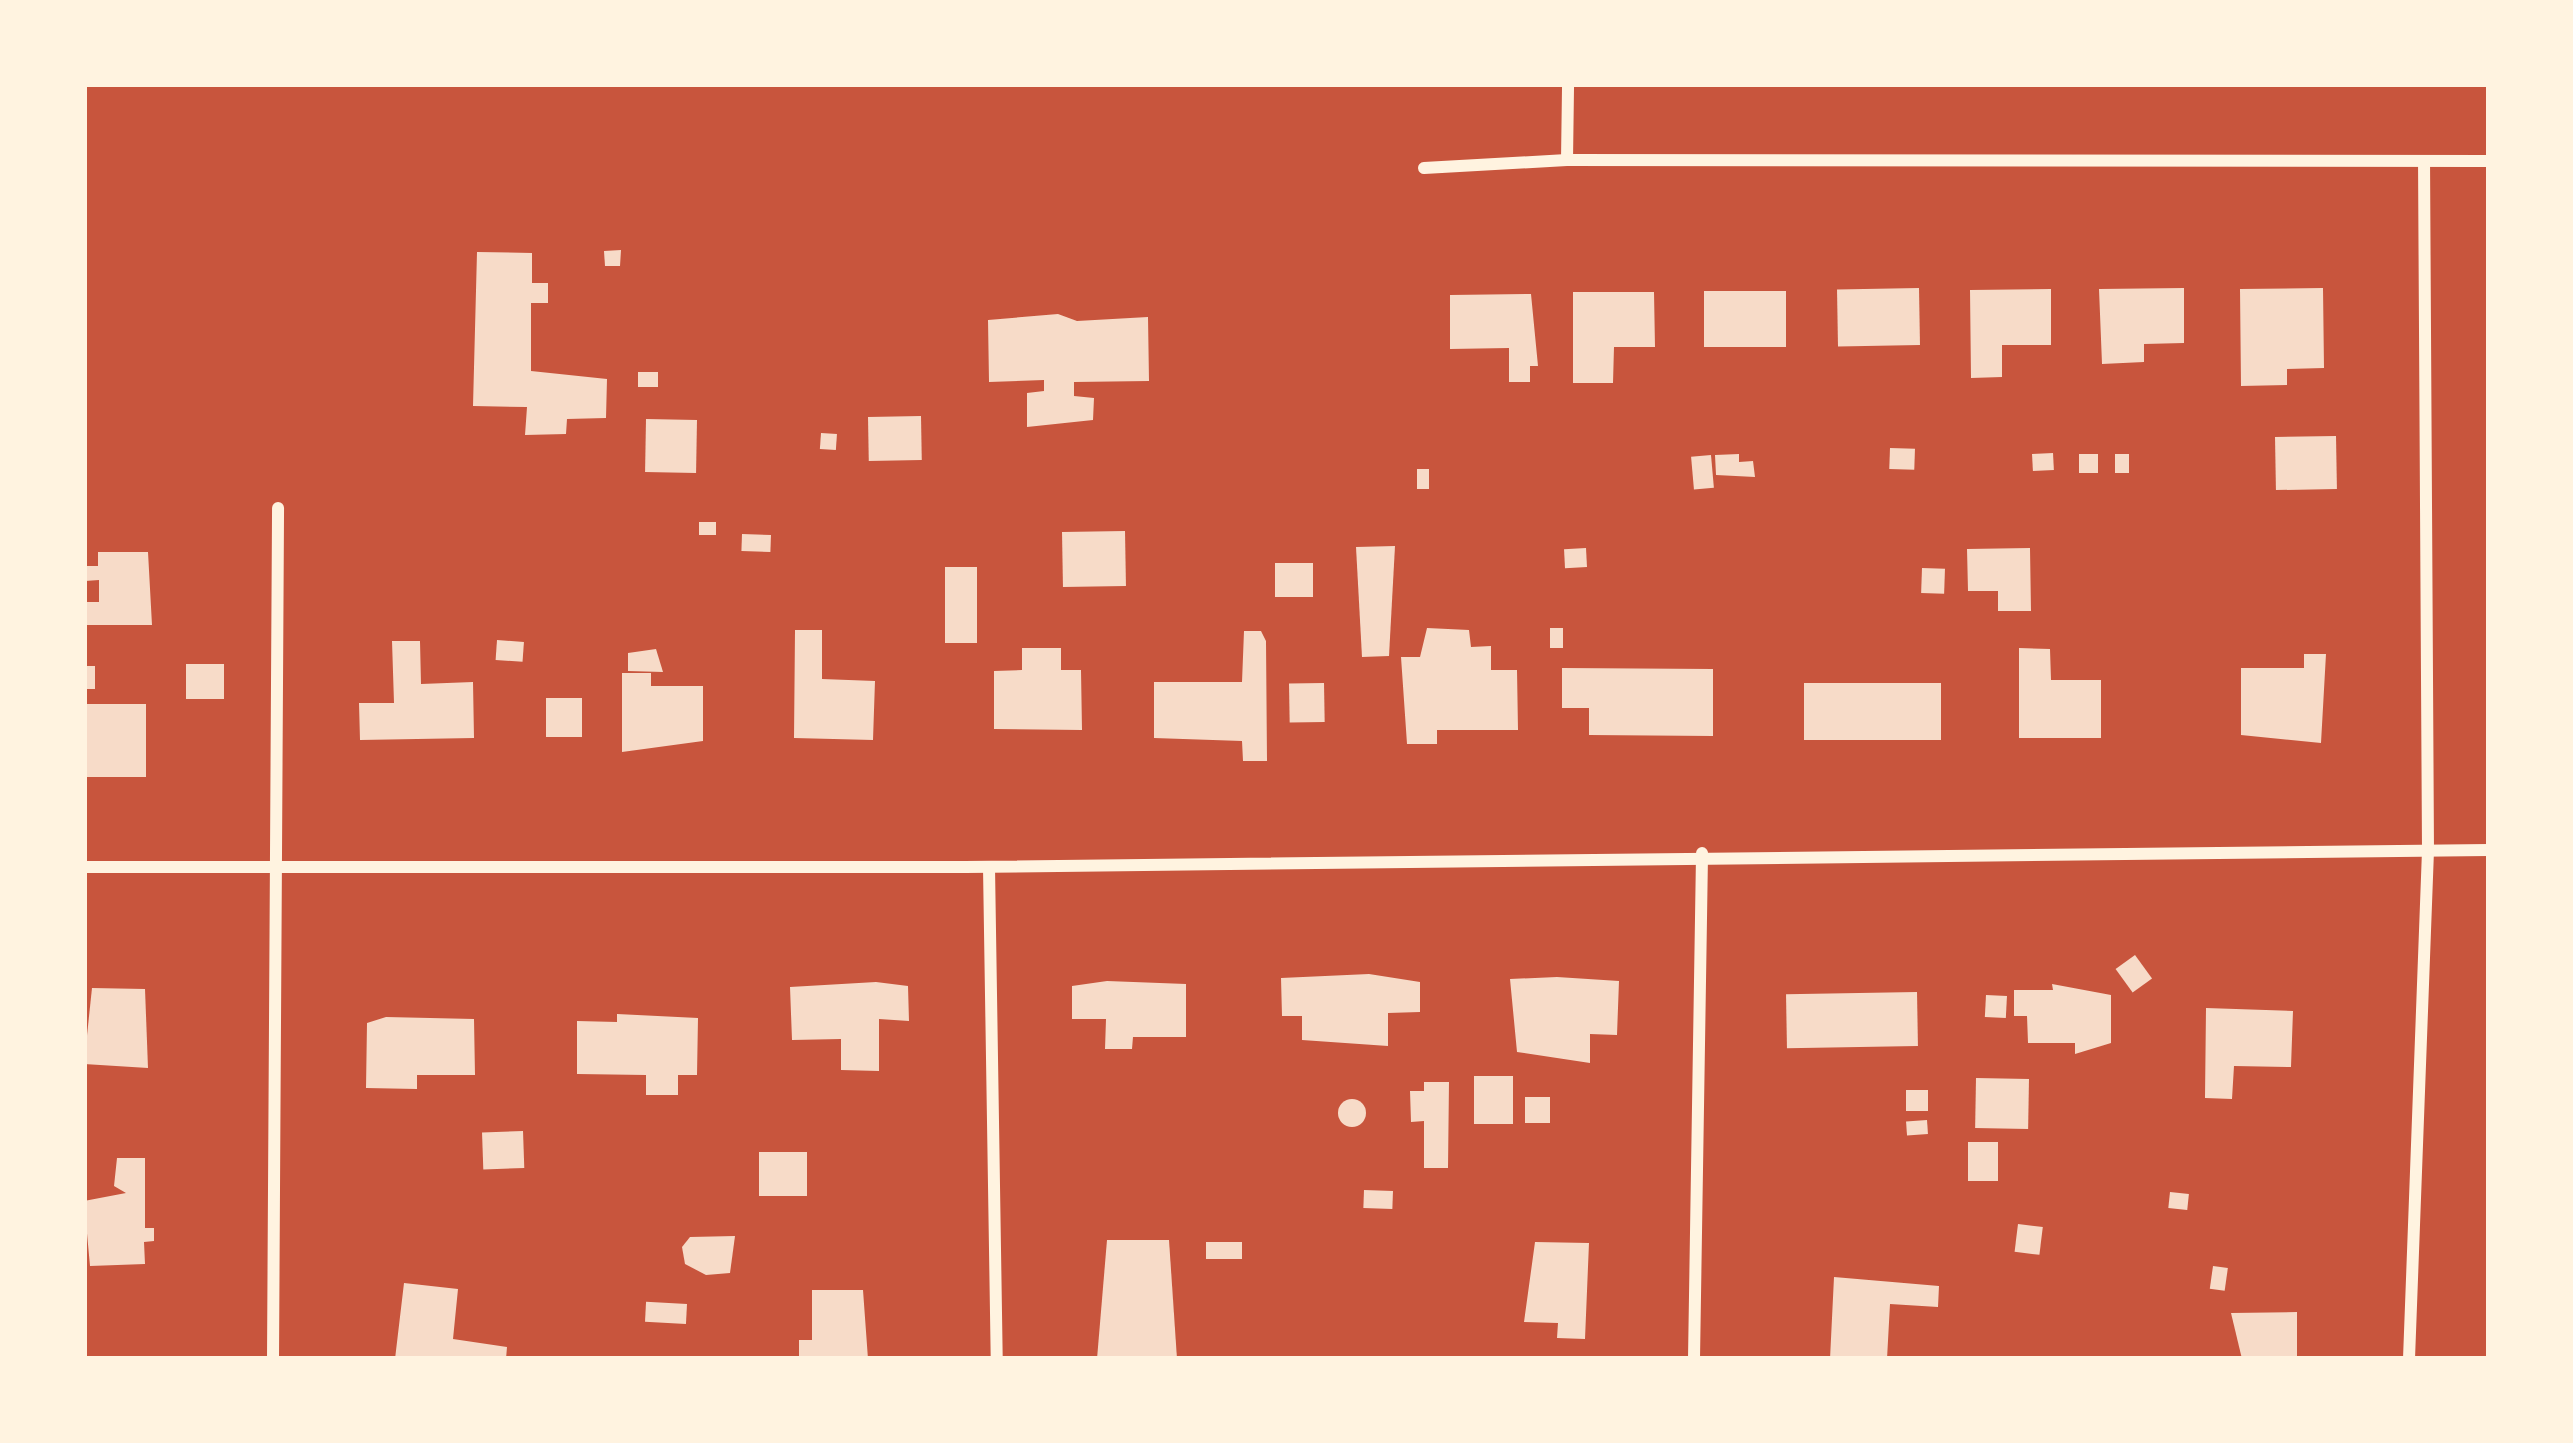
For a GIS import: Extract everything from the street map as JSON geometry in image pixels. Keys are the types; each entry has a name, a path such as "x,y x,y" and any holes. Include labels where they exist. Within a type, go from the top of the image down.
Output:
{"street":[{"path":"1567,160 1568,84"},
{"path":"1424,168 1567,160 2489,161"},
{"path":"2409,1359 2428,851 2424,164"},
{"path":"273,1359 278,508"},
{"path":"84,867 989,867 1702,853 2489,850"},
{"path":"1694,1359 1702,853"},
{"path":"989,867 998,1359"}],"building":[{"path":"621,250 620,266 605,266 604,251"},
{"path":"477,252 532,253 532,283 548,283 548,303 531,303 531,371 607,379 606,418 567,419 566,434 525,435 527,407 473,406"},
{"path":"1919,288 1920,345 1838,346 1837,289"},
{"path":"2184,288 2184,343 2144,344 2144,362 2102,364 2099,289"},
{"path":"2323,288 2324,368 2287,369 2287,385 2241,386 2240,289"},
{"path":"2051,289 2051,345 2002,345 2002,377 1971,378 1970,290"},
{"path":"1704,291 1786,291 1786,347 1704,347"},
{"path":"1573,292 1654,292 1655,347 1614,347 1613,383 1573,383"},
{"path":"1531,294 1538,366 1530,366 1530,382 1509,382 1509,348 1450,349 1450,295"},
{"path":"1058,314 1077,321 1148,317 1149,381 1074,382 1074,396 1094,398 1093,420 1027,427 1027,393 1044,391 1044,380 989,382 988,320"},
{"path":"638,372 658,372 658,387 638,387"},
{"path":"921,416 922,460 869,461 868,417"},
{"path":"646,419 697,420 696,473 645,472"},
{"path":"821,433 837,434 836,450 820,449"},
{"path":"2336,436 2337,489 2276,490 2275,437"},
{"path":"1890,448 1915,449 1914,470 1889,469"},
{"path":"2053,453 2054,470 2033,471 2032,454"},
{"path":"1739,454 1739,462 1753,461 1755,477 1716,475 1715,455"},
{"path":"2079,454 2098,454 2098,473 2079,473"},
{"path":"2115,454 2129,454 2129,473 2115,473"},
{"path":"1711,455 1714,488 1694,490 1691,457"},
{"path":"1417,469 1429,469 1429,489 1417,489"},
{"path":"699,522 716,522 716,535 699,535"},
{"path":"1125,531 1126,586 1063,587 1062,532"},
{"path":"742,534 771,535 770,552 741,551"},
{"path":"1395,546 1389,656 1362,657 1356,547"},
{"path":"1586,548 1587,567 1565,568 1564,549"},
{"path":"2030,548 2031,611 1998,611 1998,591 1968,591 1967,549"},
{"path":"98,552 148,552 152,625 87,625 86,602 99,602 99,580 85,581 84,566 98,566"},
{"path":"1275,563 1313,563 1313,597 1275,597"},
{"path":"945,567 977,567 977,643 945,643"},
{"path":"1922,568 1945,569 1944,594 1921,593"},
{"path":"1427,628 1469,630 1471,647 1491,646 1491,670 1517,670 1518,730 1437,730 1437,744 1407,744 1401,657 1420,657"},
{"path":"1550,628 1563,628 1563,648 1550,648"},
{"path":"795,630 822,630 822,679 875,681 873,740 794,738"},
{"path":"1244,631 1261,631 1266,641 1267,761 1243,761 1242,741 1154,738 1154,682 1242,682"},
{"path":"497,640 524,642 523,662 496,660"},
{"path":"392,641 420,641 421,684 473,682 474,738 360,740 359,703 394,703"},
{"path":"1022,648 1061,648 1061,670 1081,670 1082,730 994,729 994,671 1022,670"},
{"path":"2019,648 2050,649 2051,680 2101,680 2101,738 2019,738"},
{"path":"656,649 663,672 628,671 628,653"},
{"path":"2304,654 2326,654 2321,743 2241,735 2241,668 2304,668"},
{"path":"186,664 224,664 224,699 186,699"},
{"path":"84,666 95,666 95,689 84,689"},
{"path":"1562,668 1713,669 1713,736 1589,735 1589,708 1562,708"},
{"path":"622,673 651,673 651,686 703,686 703,741 622,752"},
{"path":"1324,683 1325,722 1290,723 1289,684"},
{"path":"1804,683 1941,683 1941,740 1804,740"},
{"path":"546,698 582,698 582,737 546,737"},
{"path":"84,704 146,704 146,777 84,777"},
{"path":"2135,955 2152,978 2133,993 2116,969"},
{"path":"1369,974 1420,982 1420,1012 1388,1013 1388,1046 1302,1040 1302,1016 1282,1016 1281,978"},
{"path":"1510,979 1619,981 1617,1035 1590,1034 1590,1063 1517,1052"},
{"path":"1107,981 1186,984 1186,1037 1133,1037 1132,1049 1105,1049 1106,1019 1072,1019 1072,986"},
{"path":"876,982 908,986 909,1021 879,1019 879,1071 841,1070 841,1039 792,1040 790,987"},
{"path":"2052,984 2111,995 2111,1043 2075,1054 2075,1043 2028,1043 2027,1016 2014,1016 2014,990 2053,990"},
{"path":"92,988 145,989 148,1068 84,1064"},
{"path":"1917,992 1918,1046 1787,1048 1786,994"},
{"path":"1986,995 2007,996 2006,1018 1985,1017"},
{"path":"2206,1008 2293,1011 2291,1067 2234,1066 2232,1099 2205,1098"},
{"path":"617,1014 698,1018 697,1075 678,1075 678,1095 646,1095 646,1075 577,1074 577,1021 617,1022"},
{"path":"386,1017 474,1019 475,1075 417,1075 417,1089 366,1088 367,1023"},
{"path":"1474,1076 1513,1076 1513,1124 1474,1124"},
{"path":"1976,1078 2029,1079 2028,1129 1975,1128"},
{"path":"1424,1082 1449,1082 1448,1168 1424,1168 1424,1121 1411,1122 1410,1091 1424,1091"},
{"path":"1906,1090 1928,1090 1928,1111 1906,1111"},
{"path":"1525,1097 1550,1097 1550,1123 1525,1123"},
{"path":"1352,1099 1362,1103 1366,1113 1362,1123 1352,1127 1342,1123 1338,1113 1342,1103"},
{"path":"1927,1120 1928,1134 1907,1135 1906,1121"},
{"path":"523,1131 524,1168 483,1169 482,1132"},
{"path":"1968,1142 1998,1142 1998,1181 1968,1181"},
{"path":"759,1152 807,1152 807,1196 759,1196"},
{"path":"117,1158 145,1158 145,1228 154,1228 154,1241 144,1242 145,1264 90,1266 84,1201 126,1193 114,1186"},
{"path":"1364,1190 1393,1191 1392,1209 1363,1208"},
{"path":"2170,1192 2189,1194 2187,1210 2168,1208"},
{"path":"2018,1224 2043,1227 2039,1255 2015,1252"},
{"path":"735,1236 730,1273 706,1275 685,1264 682,1247 690,1237"},
{"path":"1107,1240 1169,1240 1177,1359 1097,1359"},
{"path":"1206,1242 1242,1242 1242,1259 1206,1259"},
{"path":"1535,1242 1589,1243 1585,1339 1557,1338 1558,1323 1524,1322"},
{"path":"2213,1266 2228,1268 2225,1291 2210,1289"},
{"path":"1834,1277 1939,1286 1938,1307 1890,1304 1887,1359 1830,1359"},
{"path":"404,1283 458,1289 453,1339 507,1347 506,1359 395,1359"},
{"path":"812,1290 863,1290 868,1359 799,1359 799,1340 812,1340"},
{"path":"646,1302 687,1304 686,1324 645,1322"},
{"path":"2297,1312 2297,1359 2242,1359 2231,1313"}]}
